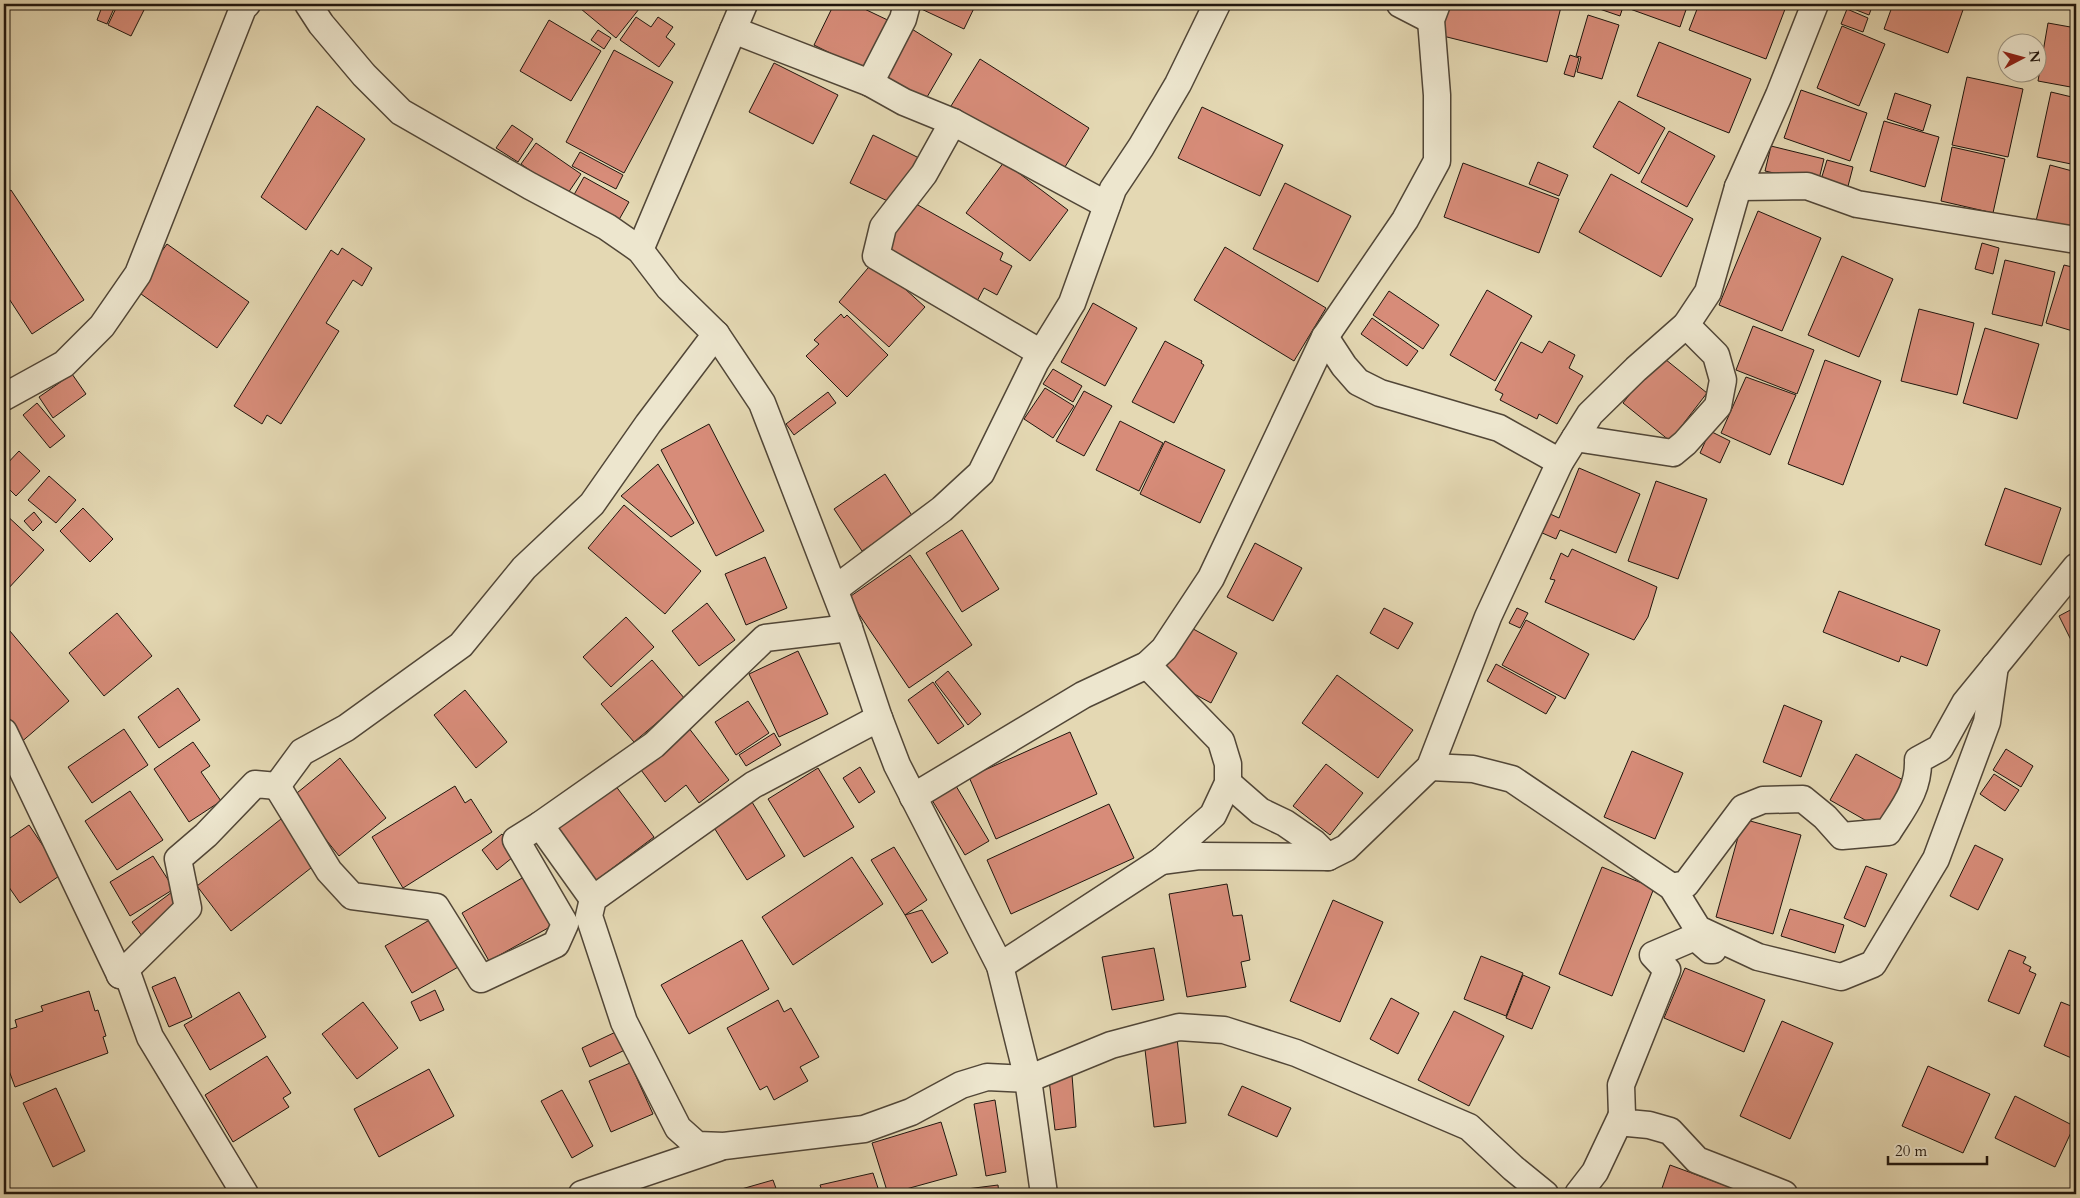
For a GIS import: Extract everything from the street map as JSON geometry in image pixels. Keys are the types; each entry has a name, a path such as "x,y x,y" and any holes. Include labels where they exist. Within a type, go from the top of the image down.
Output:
{"street":[{"path":"4,397 64,364 102,326 138,274 243,8 247,4"},
{"path":"640,250 744,4"},
{"path":"870,83 903,19 907,4"},
{"path":"835,589 942,509 982,473 1041,353 1072,303 1112,189 1142,147 1178,84 1217,4"},
{"path":"913,797 1083,695 1147,665 1164,649 1211,578 1324,337 1405,220 1437,161 1434,12 1400,4"},
{"path":"1161,861 1199,856 1328,857 1346,848 1430,767 1488,617 1560,462 1590,414 1636,369 1686,325 1708,292 1738,188 1779,95 1815,4"},
{"path":"313,6 321,24 364,75 401,112 606,227 640,250 669,288 716,334 762,403 850,628 879,718 897,765 1000,966 1028,1079 1044,1194"},
{"path":"732,30 870,83 904,102 953,122 1107,205"},
{"path":"953,122 924,174 883,226 876,256 1041,353"},
{"path":"1738,188 1806,186 1857,204 2076,240"},
{"path":"1575,438 1673,453 1685,443 1718,406 1723,380 1716,355 1686,325"},
{"path":"277,786 302,752 346,728 461,645 524,568 592,504 648,424 716,334"},
{"path":"1324,337 1344,366 1358,382 1380,393 1499,428 1560,462"},
{"path":"1672,887 1686,884 1743,808 1763,800 1803,798 1825,817 1842,836 1888,832 1914,791 1918,760 1940,748 1965,703 2076,567"},
{"path":"277,786 329,871 352,896 436,907 482,979 556,944 566,924 516,840 654,746 765,638 850,628"},
{"path":"1000,966 1161,861 1213,815 1228,783 1228,764 1221,741 1147,665"},
{"path":"1578,1194 1595,1172 1622,1115 1621,1085 1667,970 1653,955 1695,937 1710,950 1758,957 1841,977 1873,964 1936,859 1987,722 1996,666"},
{"path":"879,718 753,785 593,900 589,916 624,1022 678,1128 697,1145 724,1146 864,1129 911,1112 961,1085 987,1077 1028,1079 1111,1045 1179,1028 1224,1030 1296,1053 1469,1128 1545,1194"},
{"path":"4,732 14,777 120,975 129,978 150,1037 245,1194"},
{"path":"1430,767 1473,769 1512,779 1672,887 1698,929 1758,957"},
{"path":"1228,783 1260,811 1285,823 1314,843 1328,857"},
{"path":"120,975 188,908 178,859 206,835 255,784 277,786"},
{"path":"540,825 593,900"},
{"path":"1622,1115 1628,1123 1649,1125 1670,1132 1697,1160 1784,1194"},
{"path":"582,1194 630,1186 724,1146"}],"building":[{"path":"103,4 116,4 107,24 97,20"},
{"path":"118,4 132,4 144,10 131,36 108,25"},
{"path":"575,4 643,4 616,38"},
{"path":"834,4 854,4 896,24 872,74 814,45"},
{"path":"918,4 976,4 964,29 917,7"},
{"path":"1447,4 1549,4 1561,7 1547,62 1439,35"},
{"path":"1585,4 1624,4 1620,16"},
{"path":"1632,4 1688,4 1680,27 1630,9"},
{"path":"1699,4 1787,4 1766,59 1689,30"},
{"path":"1847,4 1873,4 1869,15 1846,6"},
{"path":"1893,4 1965,4 1948,53 1884,29"},
{"path":"1847,9 1868,18 1863,32 1841,24"},
{"path":"1588,15 1619,25 1602,79 1577,72 1581,57 1576,56"},
{"path":"636,17 651,27 658,17 673,27 666,37 675,44 659,67 620,40"},
{"path":"549,20 601,51 571,101 520,71"},
{"path":"2048,23 2076,28 2076,88 2043,82 2048,82 2048,32 2046,32"},
{"path":"907,26 952,54 923,104 877,76"},
{"path":"1842,26 1885,44 1859,106 1817,88"},
{"path":"598,30 611,38 604,49 591,40"},
{"path":"1659,42 1751,79 1729,133 1637,96"},
{"path":"614,50 673,82 624,173 566,142"},
{"path":"1570,55 1579,58 1574,77 1564,74"},
{"path":"980,59 1089,128 1060,175 951,106"},
{"path":"774,63 838,95 813,144 749,112"},
{"path":"1967,77 2023,89 2008,157 1952,145"},
{"path":"1801,90 1867,113 1850,161 1784,138"},
{"path":"2051,92 2076,98 2076,165 2037,157"},
{"path":"1895,93 1931,105 1923,131 1887,119"},
{"path":"1619,101 1665,128 1639,174 1593,147"},
{"path":"317,106 365,139 306,230 261,197"},
{"path":"1202,107 1283,145 1260,196 1178,158"},
{"path":"1884,121 1939,137 1925,187 1870,171"},
{"path":"512,125 533,139 518,162 496,148"},
{"path":"1669,131 1715,156 1687,207 1641,182"},
{"path":"873,135 921,159 898,206 850,183"},
{"path":"536,143 581,174 566,196 521,164"},
{"path":"1771,146 1824,159 1818,183 1765,171"},
{"path":"1952,147 2005,159 1993,213 1941,201"},
{"path":"580,152 623,175 616,189 572,166"},
{"path":"1827,160 1853,167 1847,190 1820,183"},
{"path":"1004,162 1068,210 1030,261 966,213"},
{"path":"1538,162 1568,175 1559,196 1529,184"},
{"path":"1463,163 1559,199 1539,253 1444,217"},
{"path":"2050,165 2076,172 2076,231 2036,221"},
{"path":"1611,174 1693,219 1661,277 1579,232"},
{"path":"584,177 629,202 616,225 571,200"},
{"path":"1285,183 1351,216 1318,282 1253,249"},
{"path":"11,190 84,300 32,334 4,291 4,195"},
{"path":"909,200 1003,253 1000,260 1012,266 997,295 984,288 976,303 881,250"},
{"path":"1758,211 1821,238 1782,331 1719,305"},
{"path":"1982,243 1999,248 1993,274 1975,269"},
{"path":"167,244 249,302 217,348 134,289"},
{"path":"1225,247 1326,308 1294,361 1194,300"},
{"path":"342,248 372,268 362,286 353,280 326,323 339,331 281,424 267,415 262,424 234,406 331,250 338,255"},
{"path":"1842,256 1893,279 1859,357 1808,335"},
{"path":"2005,260 2055,272 2042,326 1992,314"},
{"path":"874,261 925,307 889,347 839,302"},
{"path":"2064,265 2076,268 2076,332 2046,323"},
{"path":"1487,290 1532,316 1495,381 1450,355"},
{"path":"1389,291 1439,325 1423,349 1373,315"},
{"path":"1093,303 1137,328 1105,386 1061,362"},
{"path":"1919,309 1974,323 1957,395 1901,381"},
{"path":"841,314 844,318 847,315 888,355 847,397 806,356 819,344 814,340"},
{"path":"1372,318 1418,351 1407,366 1361,334"},
{"path":"1753,326 1814,350 1797,394 1736,370"},
{"path":"1985,328 2039,344 2017,419 1963,403"},
{"path":"1165,341 1202,361 1201,363 1204,365 1174,423 1132,402"},
{"path":"1549,341 1575,355 1569,368 1583,376 1557,424 1539,414 1537,419 1500,400 1503,394 1495,390 1521,342 1542,353"},
{"path":"1660,355 1707,393 1670,441 1623,403"},
{"path":"1825,360 1881,381 1843,485 1788,464"},
{"path":"1053,369 1082,386 1073,402 1043,384"},
{"path":"72,374 86,394 53,418 39,397"},
{"path":"1746,377 1796,395 1770,455 1721,433"},
{"path":"1045,388 1074,406 1053,438 1024,419"},
{"path":"1084,391 1112,406 1084,456 1056,441"},
{"path":"828,392 836,403 794,435 786,424"},
{"path":"37,403 65,436 50,448 23,415"},
{"path":"1120,421 1163,443 1139,491 1096,470"},
{"path":"709,424 764,531 716,556 661,450"},
{"path":"1710,431 1730,441 1720,463 1700,453"},
{"path":"1165,441 1225,470 1200,523 1140,494"},
{"path":"19,451 40,471 16,496 4,484 4,467"},
{"path":"658,464 694,523 671,537 621,496"},
{"path":"1579,468 1640,494 1616,553 1560,530 1556,539 1540,532 1548,513 1559,518"},
{"path":"885,474 913,517 862,551 834,509"},
{"path":"49,476 76,500 56,523 28,500"},
{"path":"1656,481 1707,499 1678,579 1628,561"},
{"path":"2005,488 2061,508 2041,565 1985,545"},
{"path":"624,505 701,571 665,614 588,548"},
{"path":"83,508 113,539 90,562 60,531"},
{"path":"34,512 42,522 33,531 24,521"},
{"path":"4,513 44,550 6,591 4,589"},
{"path":"962,530 999,589 962,612 926,553"},
{"path":"1255,543 1302,568 1273,621 1227,597"},
{"path":"1572,549 1657,587 1648,617 1634,640 1545,602 1555,580 1550,579 1561,553 1568,557"},
{"path":"910,555 972,645 909,688 848,598"},
{"path":"765,557 787,608 746,625 725,574"},
{"path":"1839,591 1940,630 1927,666 1901,656 1899,662 1823,632"},
{"path":"707,603 735,640 699,666 672,631"},
{"path":"2076,607 2076,650 2059,616"},
{"path":"1384,608 1413,623 1398,649 1370,633"},
{"path":"1517,608 1528,613 1520,628 1509,623"},
{"path":"117,613 152,656 104,696 69,653"},
{"path":"626,617 654,647 611,687 583,657"},
{"path":"1526,620 1589,654 1565,699 1502,665"},
{"path":"4,624 69,701 19,744 4,726"},
{"path":"1186,625 1237,653 1211,703 1159,675"},
{"path":"798,651 828,714 779,737 749,674"},
{"path":"652,660 685,699 634,742 601,704"},
{"path":"1496,664 1556,697 1546,714 1487,681"},
{"path":"948,671 981,714 968,725 935,682"},
{"path":"1337,675 1413,730 1378,778 1302,723"},
{"path":"933,682 964,726 938,744 908,700"},
{"path":"178,688 200,720 159,748 138,717"},
{"path":"465,690 507,742 476,768 434,715"},
{"path":"748,701 769,733 736,755 715,722"},
{"path":"1784,705 1822,721 1801,777 1763,762"},
{"path":"688,727 729,780 699,803 686,785 665,802 641,770"},
{"path":"124,729 148,765 92,803 68,767"},
{"path":"1070,732 1097,794 996,839 969,777"},
{"path":"774,733 781,745 746,766 739,755"},
{"path":"193,742 210,766 201,772 221,801 189,822 154,769"},
{"path":"2006,749 2033,766 2021,787 1993,770"},
{"path":"1632,751 1683,773 1655,839 1604,817"},
{"path":"1856,754 1905,781 1879,828 1830,800"},
{"path":"340,758 386,818 339,856 292,797"},
{"path":"1326,764 1363,793 1330,835 1293,806"},
{"path":"860,767 875,792 859,803 843,778"},
{"path":"818,768 854,827 804,857 768,799"},
{"path":"1994,774 2019,790 2005,811 1980,794"},
{"path":"953,781 989,841 965,855 929,795"},
{"path":"615,785 654,837 594,882 555,831"},
{"path":"455,786 465,803 471,799 492,832 403,888 372,837"},
{"path":"130,791 163,840 117,870 85,821"},
{"path":"752,802 785,856 747,880 713,826"},
{"path":"1109,804 1134,858 1011,914 987,860"},
{"path":"281,819 316,864 231,931 197,886"},
{"path":"1743,819 1801,835 1773,934 1716,917"},
{"path":"29,825 62,874 20,903 4,880 4,842"},
{"path":"502,834 518,853 497,870 482,850"},
{"path":"1975,845 2003,859 1978,910 1950,896"},
{"path":"894,847 927,900 905,915 871,860"},
{"path":"153,856 174,889 130,916 110,882"},
{"path":"852,857 883,904 793,965 762,917"},
{"path":"1866,866 1887,874 1865,927 1844,918"},
{"path":"1602,867 1654,888 1612,996 1559,974"},
{"path":"529,874 557,923 489,961 462,913"},
{"path":"1227,884 1233,916 1242,915 1250,960 1241,962 1246,987 1187,997 1169,894"},
{"path":"172,892 183,905 142,936 132,922"},
{"path":"1333,900 1383,922 1340,1022 1290,1001"},
{"path":"1790,909 1844,925 1835,953 1781,936"},
{"path":"922,910 948,953 932,963 905,915"},
{"path":"433,918 460,966 412,993 385,946"},
{"path":"742,940 769,989 689,1034 661,985"},
{"path":"1154,948 1164,1000 1112,1010 1102,957"},
{"path":"2009,950 2026,957 2023,963 2031,967 2029,971 2036,974 2019,1014 1988,1001"},
{"path":"1481,956 1523,973 1506,1016 1464,999"},
{"path":"1685,968 1765,1000 1744,1052 1664,1018"},
{"path":"1523,975 1550,987 1532,1029 1506,1018"},
{"path":"175,977 192,1017 169,1027 152,987"},
{"path":"435,990 444,1010 420,1021 411,1002"},
{"path":"89,991 95,1011 98,1010 106,1036 103,1037 108,1053 15,1087 4,1057 4,1031 17,1027 15,1020 43,1011 41,1006"},
{"path":"239,992 266,1037 210,1070 184,1025"},
{"path":"1391,998 1419,1013 1398,1054 1370,1039"},
{"path":"778,1000 784,1012 791,1008 819,1057 800,1067 808,1081 774,1100 767,1086 760,1090 727,1028"},
{"path":"363,1002 398,1048 357,1079 322,1034"},
{"path":"2061,1002 2076,1008 2076,1060 2044,1046"},
{"path":"1454,1011 1504,1036 1469,1106 1418,1080"},
{"path":"1782,1021 1833,1043 1790,1139 1740,1116"},
{"path":"622,1029 631,1047 590,1067 582,1048"},
{"path":"1177,1038 1186,1123 1154,1127 1144,1041"},
{"path":"267,1056 291,1093 283,1098 289,1107 233,1142 205,1095"},
{"path":"1071,1062 1076,1127 1055,1130 1047,1063"},
{"path":"630,1063 653,1114 611,1132 589,1081"},
{"path":"1928,1066 1990,1094 1963,1153 1902,1126"},
{"path":"429,1069 454,1116 379,1157 354,1109"},
{"path":"1242,1086 1291,1108 1277,1137 1228,1115"},
{"path":"56,1088 85,1151 53,1167 23,1103"},
{"path":"562,1090 593,1146 572,1158 541,1101"},
{"path":"2015,1096 2074,1126 2055,1167 1995,1138"},
{"path":"995,1100 1006,1172 986,1176 974,1104"},
{"path":"941,1122 957,1175 888,1194 872,1143"},
{"path":"1670,1165 1743,1192 1742,1194 1660,1194"},
{"path":"873,1173 880,1194 823,1194 820,1185"},
{"path":"773,1180 778,1194 724,1194"},
{"path":"998,1185 999,1194 927,1194"}]}
